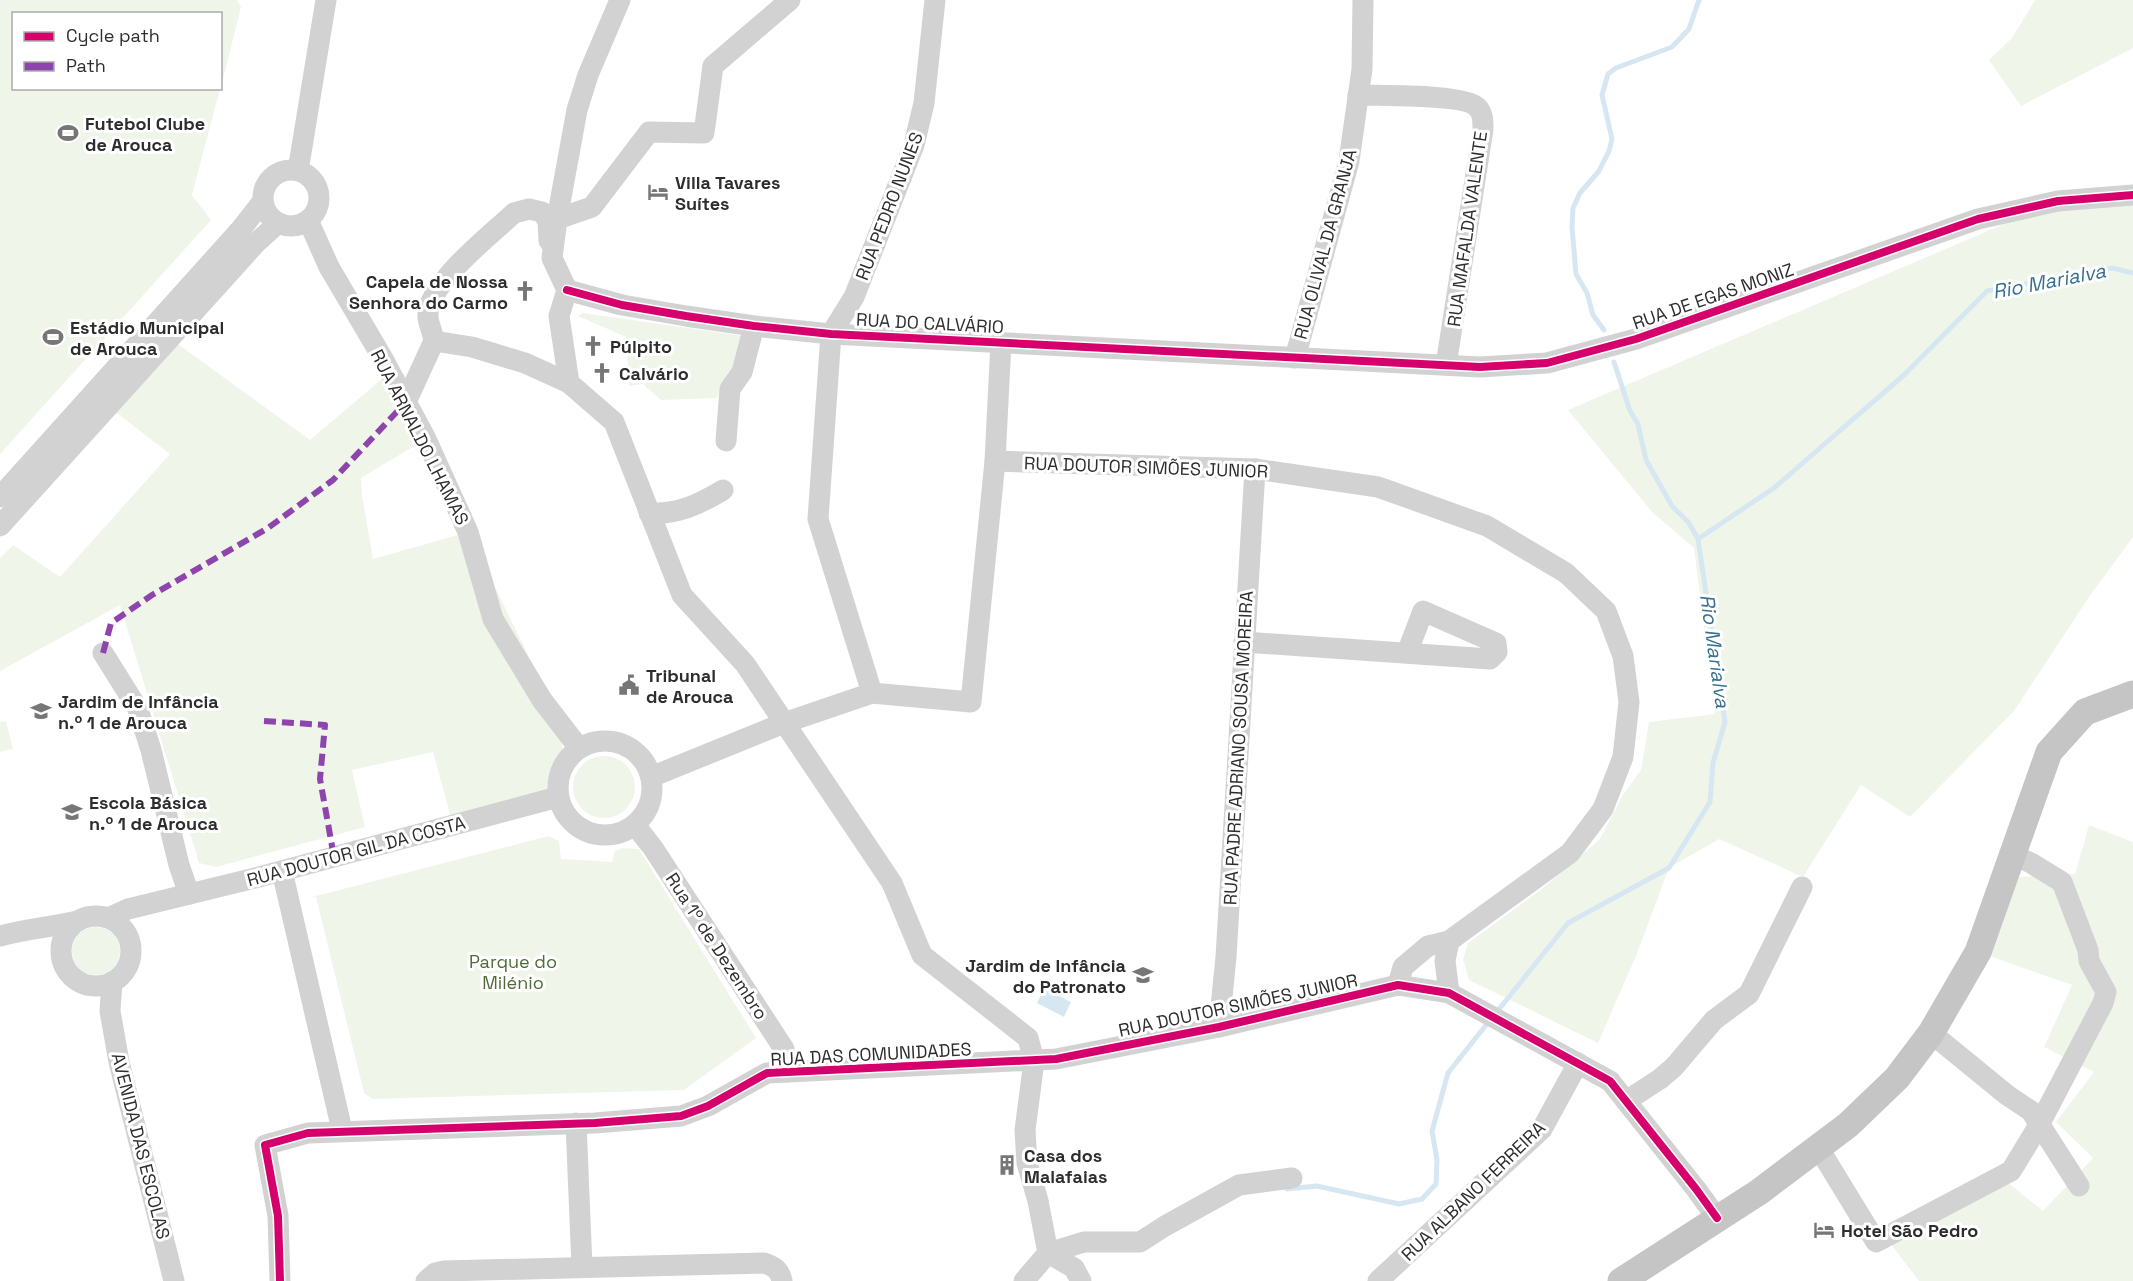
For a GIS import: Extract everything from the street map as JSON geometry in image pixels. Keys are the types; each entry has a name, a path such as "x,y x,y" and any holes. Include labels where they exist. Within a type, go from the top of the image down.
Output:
{"main road":[{"path":"1621,1281 1759,1192 1848,1125 1897,1078 1931,1033 1978,952 2049,752 2085,712 2133,694"}],"street":[{"path":"298,171 326,0"},
{"path":"569,383 560,316 567,290 552,258 557,219 578,110 588,75 620,0"},
{"path":"557,219 592,207 649,132 704,133 713,66 790,0"},
{"name":"RUA PEDRO NUNES","path":"831,334 854,297 914,145 924,102 935,0"},
{"name":"RUA OLIVAL DA GRANJA","path":"1295,358 1349,161 1362,69 1363,0"},
{"name":"RUA MAFALDA VALENTE","path":"1358,95 1454,99 1470,102 1482,114 1483,129 1446,365"},
{"path":"283,171 298,171 312,179 319,194 315,213 308,220 294,225 278,223 267,213 263,201 265,189 272,177 283,171"},
{"name":"RUA DE EGAS MONIZ","path":"1295,358 1480,367 1547,363 1636,339 1978,219 2058,201 2133,195"},
{"path":"0,497 225,247 263,201"},
{"path":"406,402 435,340 428,317 433,296 446,277 514,213 529,209 542,212 548,221 549,262 555,264"},
{"name":"RUA ARNALDO LHAMAS","path":"308,220 329,267 426,439 468,532 493,619 542,700 579,748"},
{"path":"0,526 256,243 278,223"},
{"name":"RUA DO CALVÁRIO","path":"567,290 622,305 753,326 831,334 1295,358"},
{"path":"726,441 730,389 742,372 753,326"},
{"path":"831,334 818,519 872,693"},
{"path":"435,340 472,347 525,363 569,383 614,422 682,595 745,664 892,883 922,955 1028,1038 1034,1061 1025,1130 1027,1163 1038,1201 1048,1253 1074,1268 1081,1281"},
{"path":"651,777 784,723 872,693 971,702 995,461 1001,342"},
{"name":"RUA DOUTOR SIMÕES JUNIOR","path":"995,461 1255,469 1378,487 1487,526 1550,561 1576,581 1606,611 1623,656 1629,702 1623,757 1603,809 1570,853 1449,941 1428,946 1403,967 1398,985"},
{"name":"RUA PADRE ADRIANO SOUSA MOREIRA","path":"1219,1027 1227,945 1255,469"},
{"path":"649,513 664,514 702,503 723,490"},
{"path":"1244,642 1407,653"},
{"path":"103,653 138,709 189,894"},
{"path":"592,742 622,744 635,751 645,763 651,777 650,803 644,815 635,825 613,835 585,831 573,823 563,811 558,797 557,783 568,757 579,748 592,742"},
{"name":"RUA DOUTOR GIL DA COSTA","path":"108,918 128,909 282,871 558,797"},
{"name":"Rua 1º de Dezembro","path":"635,825 653,848 784,1049 787,1072"},
{"path":"1818,1147 1876,1242 2011,1171 2039,1125 2103,1003 2106,992 2090,961 2062,882 2013,855"},
{"path":"282,871 342,1130"},
{"path":"1626,1101 1660,1079 1714,1020 1749,994 1802,887"},
{"path":"129,939 153,903"},
{"path":"0,936 26,929 52,927 87,917 108,918 124,931 129,939 130,959 126,968 102,984 81,983 65,969 61,947 70,928 78,921"},
{"path":"26,929 61,947"},
{"path":"1449,941 1445,961 1458,997"},
{"name":"AVENIDA DAS ESCOLAS","path":"102,984 110,1011 119,1062 174,1281"},
{"name":"RUA DOUTOR SIMÕES JUNIOR","path":"1034,1061 1056,1059 1219,1027 1398,985 1458,997 1610,1081 1696,1188 1717,1218"},
{"path":"1931,1033 2007,1095 2031,1111 2079,1186"},
{"name":"RUA DAS COMUNIDADES","path":"280,1281 278,1216 266,1145 308,1133 342,1130 576,1123 681,1116 708,1106 766,1072 1034,1061"},
{"name":"RUA ALBANO FERREIRA","path":"1378,1281 1542,1129 1578,1063"},
{"path":"576,1123 582,1267"},
{"path":"1024,1281 1048,1253 1084,1242 1140,1242 1239,1185 1292,1178"},
{"path":"426,1281 435,1273 444,1271 764,1263 773,1266 786,1279"}],"green space":[{"name":"Estádio Municipal de Arouca","path":"0,0 237,0 241,7 222,83 222,12 12,12 12,90 220,90 192,195 211,220 0,454"},
{"path":"2035,0 2133,0 2133,48 2021,106 1989,60 2012,38"},
{"path":"2133,195 2133,537 2089,597 2014,711 1910,817 1861,785 1803,877 1719,839 1669,868 1636,956 1598,1043 1469,980 1463,959 1468,943 1543,888 1600,839 1623,795 1641,770 1649,722 1715,714 1694,548 1652,512 1568,410 2058,201"},
{"path":"583,313 744,336 733,374 716,398 661,400 643,384 629,386 626,337 578,316"},
{"path":"171,339 310,440 390,372 426,439 361,478 373,559 468,532 564,728 558,797 453,825 433,752 352,770 365,827 216,867 199,863 120,605 0,671 0,558 13,545 60,577 170,454 109,407"},
{"path":"6,721 13,749 0,752 0,722"},
{"path":"604,756 616,758 626,765 633,775 635,787 633,799 626,809 616,816 604,818 592,816 582,809 575,799 573,787 575,775 582,765 592,758"},
{"path":"2089,825 2133,842 2133,1281 1919,1281 1890,1243 2006,1181 2043,1211 2093,1158 2056,1122 2094,1072 2044,1047 2072,985 1978,952 2004,878 2075,874"},
{"name":"Parque do Milénio","path":"549,836 559,841 561,859 612,862 615,851 622,848 639,849 756,1038 684,1090 373,1099 364,1093 316,897 312,897"},
{"path":"91,927 101,927 113,934 120,946 120,956 113,968 101,975 91,975 76,964 72,956 72,946 83,931"}],"water":[{"path":"1044,988 1071,1002 1064,1017 1037,1003"}],"waterway":[{"path":"1604,330 1593,315 1587,293 1576,274 1572,227 1573,208 1580,193 1599,171 1612,139 1602,95 1608,74 1616,68 1672,47 1689,29 1699,0"},
{"name":"Rio Marialva","path":"1496,1013 1568,923 1669,868 1710,802 1713,763 1725,722 1698,539 1774,488 1904,375 1987,291 2112,268 2133,273"},
{"path":"1614,362 1630,411 1638,424 1646,460 1672,506 1689,523 1698,539"},
{"name":"Rio Marialva","path":"1287,1189 1317,1186 1399,1204 1422,1199 1436,1184 1437,1160 1432,1131 1448,1073 1490,1020"}],"marked path":[{"path":"103,653 111,623 152,595 268,528 333,480 406,402"},
{"path":"264,721 325,725 320,779 334,857"}],"cycle path":[{"path":"567,290 622,305 686,316 831,334 1480,367 1547,363 1636,339 1978,219 2058,201 2133,195"},
{"path":"280,1281 278,1216 265,1145 308,1133 595,1123 681,1116 708,1106 767,1073 1056,1059 1219,1027 1398,985 1449,993 1610,1081 1717,1218"}],"place":[{"name":"Futebol Clube de Arouca","path":"68,133"},
{"name":"Villa Tavares Suítes","path":"658,192"},
{"name":"Capela de Nossa Senhora do Carmo","path":"525,291"},
{"name":"Estádio Municipal de Arouca","path":"53,337"},
{"name":"Púlpito","path":"593,346"},
{"name":"Calvário","path":"602,373"},
{"name":"Tribunal de Arouca","path":"629,685"},
{"name":"Jardim de Infância n.º 1 de Arouca","path":"41,711"},
{"name":"Escola Básica n.º 1 de Arouca","path":"72,812"},
{"name":"Jardim de Infância do Patronato","path":"1143,975"},
{"name":"Casa dos Malafaias","path":"1007,1165"},
{"name":"Hotel São Pedro","path":"1824,1230"}]}
